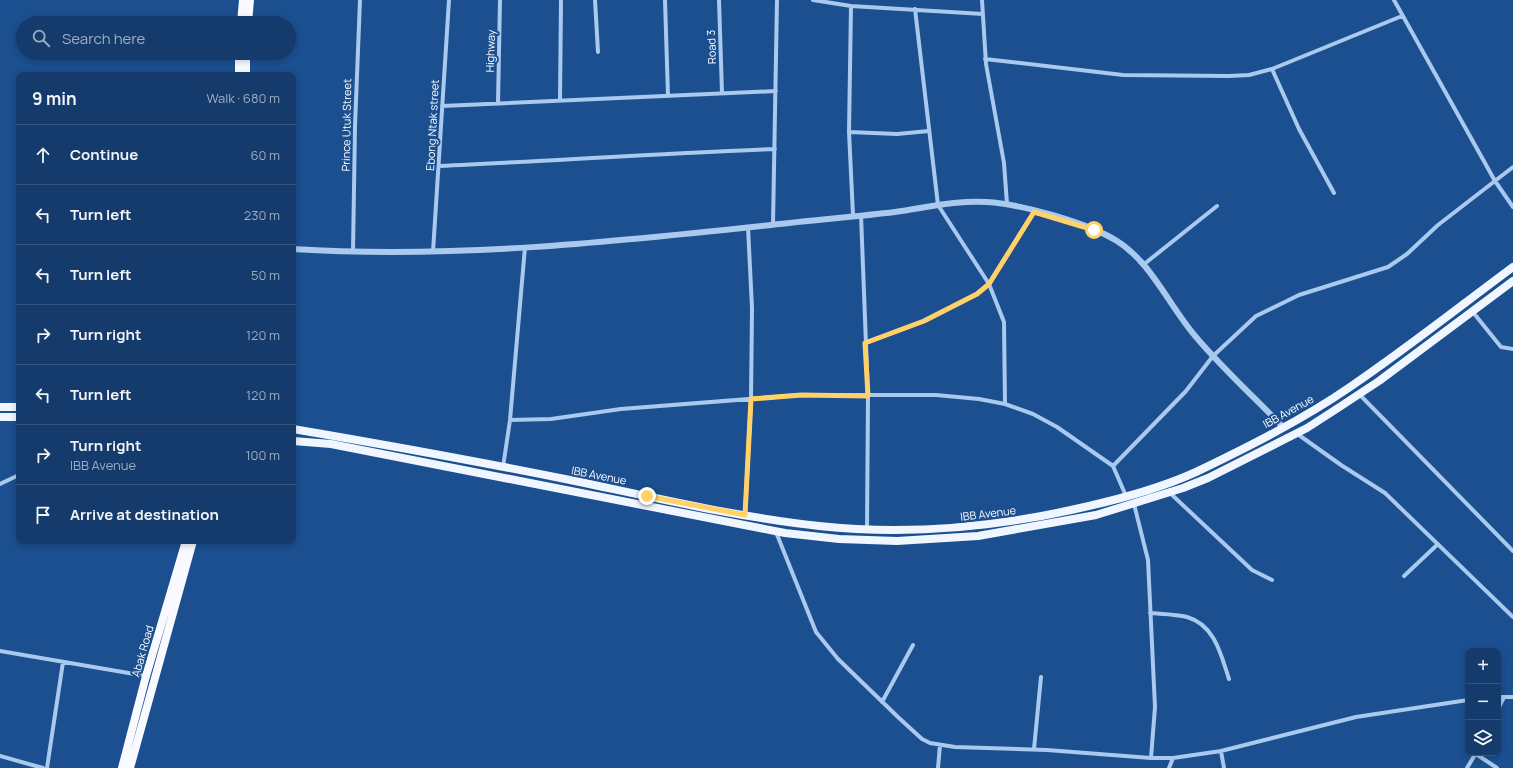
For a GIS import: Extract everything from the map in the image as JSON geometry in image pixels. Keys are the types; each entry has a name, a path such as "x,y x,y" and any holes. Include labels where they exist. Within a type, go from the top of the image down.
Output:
{"highway":[{"path":"242,16 243,0"},
{"path":"249,16 250,0"},
{"path":"239,72 240,60"},
{"path":"246,60 246,72"},
{"name":"Abak Road","path":"122,768 146,676 185,544"},
{"name":"Abak Road","path":"130,768 192,544"}],"main road":[{"name":"IBB Avenue","path":"296,430 405,448 745,515 819,526 866,529 930,529 1020,520 1094,505 1194,473 1283,427 1348,389 1513,267"},
{"path":"296,441 330,444 776,531 859,540 897,541 950,539 1053,524 1096,515 1134,504 1208,478 1296,433 1359,394 1513,281"},
{"path":"0,408 16,407"},
{"path":"0,417 16,417"}],"street":[{"name":"Prince Utuk Street","path":"353,251 354,126 360,0"},
{"name":"Ebong Ntak street","path":"433,252 449,0"},
{"name":"Highway","path":"498,103 500,0"},
{"path":"560,100 561,0"},
{"path":"595,0 598,52"},
{"path":"665,0 668,96"},
{"name":"Road 3","path":"719,0 722,93"},
{"path":"773,224 777,0"},
{"path":"813,0 851,6 983,14"},
{"path":"982,0 985,59 1004,163 1007,204"},
{"path":"1394,0 1495,181 1513,207"},
{"path":"851,6 849,132 853,216"},
{"path":"915,10 938,205 989,284 1004,322 1003,340 1006,363 1005,404"},
{"path":"985,59 1123,75 1229,76 1249,74 1272,69 1402,16"},
{"path":"1272,69 1299,128 1334,193"},
{"path":"442,106 776,91"},
{"path":"849,132 897,134 929,131"},
{"path":"439,166 564,161 647,154 775,148"},
{"path":"1113,466 1186,391 1213,356 1244,326 1270,308 1299,295 1388,267 1407,254 1438,225 1513,167"},
{"path":"296,249 433,252 525,247 668,236 853,216 938,205 984,202 1007,204 1079,224 1110,237 1129,250 1143,265 1194,335 1283,427"},
{"path":"1143,265 1218,206"},
{"path":"865,343 924,321 977,294 989,284 1034,212"},
{"path":"861,215 864,263 863,301 868,396 866,529"},
{"path":"745,515 751,399 752,308 748,227"},
{"path":"503,467 510,420 525,247"},
{"path":"1472,311 1501,347 1513,349"},
{"path":"1359,394 1513,551"},
{"path":"510,420 551,419 621,409 801,395 936,395 979,399 1005,404 1033,414 1057,427 1113,466 1126,496"},
{"path":"1296,433 1340,465 1385,493 1513,617"},
{"path":"0,484 16,476"},
{"path":"1169,492 1252,570 1272,580"},
{"path":"1134,504 1148,560 1155,707 1151,758"},
{"path":"776,531 816,632 838,659 882,702 922,739 930,743 955,747 1173,758 1221,751 1356,717 1465,700"},
{"path":"1404,576 1438,544"},
{"path":"1150,613 1187,617 1197,621 1208,630 1217,643 1229,679"},
{"path":"882,702 913,645"},
{"path":"0,651 146,676"},
{"path":"47,768 63,662"},
{"path":"1034,750 1042,677"},
{"path":"1501,703 1504,697 1513,697"},
{"path":"938,768 940,745"},
{"path":"1221,751 1224,768"},
{"path":"0,756 43,768"},
{"path":"1467,768 1474,756"},
{"path":"1480,756 1497,768"},
{"path":"1169,768 1173,758"}],"route":[{"path":"647,496 721,512 745,515 751,399 801,395 868,396 865,343 924,321 977,294 989,284 1034,212 1079,224 1094,230"}]}
